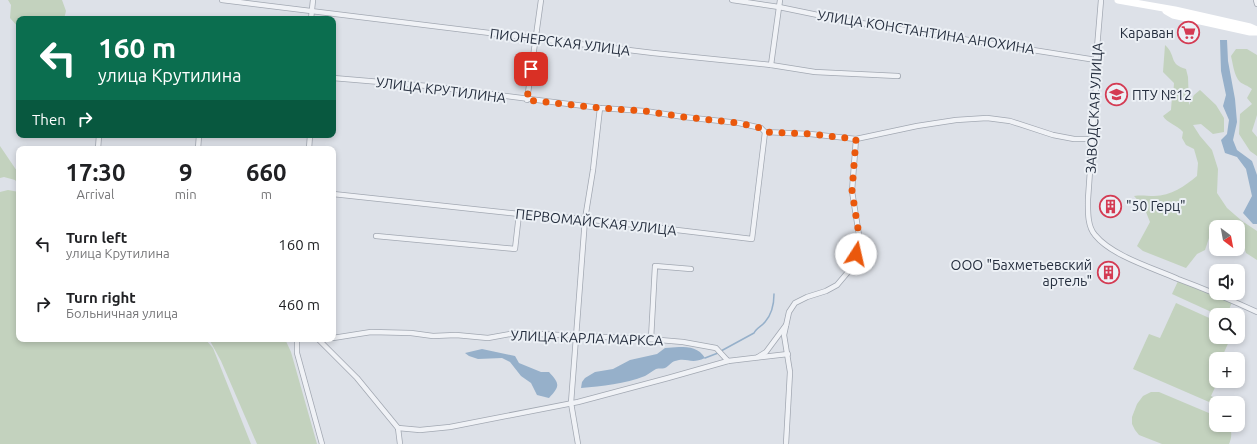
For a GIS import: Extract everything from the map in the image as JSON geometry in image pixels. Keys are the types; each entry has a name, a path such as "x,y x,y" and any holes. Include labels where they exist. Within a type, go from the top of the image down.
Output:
{"main road":[{"path":"1118,0 1175,10 1257,31"}],"street":[{"name":"ПИОНЕРСКАЯ УЛИЦА","path":"222,0 535,39 771,65 815,72 898,76"},
{"path":"312,16 314,0"},
{"path":"527,100 541,0"},
{"name":"УЛИЦА КОНСТАНТИНА АНОХИНА","path":"732,0 779,7 842,20 1096,60"},
{"path":"771,65 780,0"},
{"name":"ЗАВОДСКАЯ УЛИЦА","path":"1101,0 1096,60 1098,71 1092,139 1088,216 1094,234 1108,248 1150,268 1257,312"},
{"path":"1256,0 1257,4"},
{"name":"УЛИЦА КРУТИЛИНА","path":"336,78 428,86 527,100 645,111 739,123 761,128 765,132 810,134 856,139 917,126 956,120 986,118 1010,121 1053,136 1074,139 1092,139"},
{"path":"578,444 571,403 585,219 593,170 600,108"},
{"name":"ПЕРВОМАЙСКАЯ УЛИЦА","path":"336,194 519,214 585,219 752,239 765,132"},
{"path":"786,444 790,372 784,334 789,312 795,303 837,285 848,272 854,259 859,235 852,191 856,139"},
{"path":"376,236 516,249 519,214"},
{"path":"651,339 655,266 691,269"},
{"path":"757,358 766,352 787,323"},
{"name":"УЛИЦА КАРЛА МАРКСА","path":"336,338 371,332 410,333 433,336 456,335 488,338 516,333 651,339 683,342 716,348 728,361"},
{"path":"297,342 298,353 322,444"},
{"path":"323,342 357,378 398,428 400,444"},
{"path":"398,428 420,430 450,427 571,403 728,361 788,354"}],"green space":[{"path":"8,0 62,0 66,11 65,16 16,16 16,25 10,18 11,5"},
{"path":"1165,45 1169,49 1177,65 1186,69 1188,77 1189,105 1194,95 1200,90 1216,105 1224,118 1224,132 1213,134 1201,124 1193,125 1212,150 1218,169 1217,193 1227,208 1241,220 1209,220 1209,238 1205,250 1197,254 1186,268 1143,251 1137,246 1150,222 1144,207 1134,196 1160,196 1183,187 1197,176 1198,163 1194,149 1186,145 1182,138 1183,132 1163,116 1171,110 1174,83 1163,72"},
{"path":"1236,49 1247,49 1257,55 1257,115 1252,131 1257,137 1257,156 1250,151 1239,134 1240,114 1252,104 1247,98 1252,89 1240,82 1236,77 1231,56"},
{"path":"0,146 16,170 16,181 4,177 0,178"},
{"path":"8,190 16,191 16,342 208,342 213,348 251,444 0,444 0,192"},
{"path":"1245,223 1257,231 1257,260 1246,253"},
{"path":"1179,279 1209,292 1209,300 1227,300 1232,302 1230,308 1209,308 1209,311 1172,294"},
{"path":"1176,303 1209,318 1209,344 1228,344 1224,352 1209,352 1209,388 1215,388 1211,396 1209,396 1209,402 1133,369 1149,334 1160,338"},
{"path":"211,342 286,342 291,352 317,444 257,444 221,361"},
{"path":"1151,392 1159,392 1209,413 1209,432 1231,432 1229,444 1162,444 1139,435 1132,424 1132,417 1137,404 1143,396"}],"water":[{"path":"1220,40 1227,40 1228,61 1235,99 1237,122 1233,140 1237,150 1252,161 1257,175 1257,224 1253,224 1243,213 1252,196 1246,169 1237,157 1225,153 1221,140 1227,134 1229,120 1223,106 1226,95 1221,71"},
{"path":"687,347 697,350 705,358 696,361 675,361 665,368 656,369 645,376 630,381 581,388 582,382 585,378 595,372 613,369 630,360 657,354 665,348"},
{"path":"482,349 515,356 519,363 541,372 549,372 557,382 557,388 549,398 537,395 531,383 521,376 510,362 502,358 478,359 465,353"}],"waterway":[{"path":"721,351 754,333 764,323 771,312 774,294"},
{"path":"705,358 718,353"}],"place":[{"name":"Караван","path":"1189,33"},
{"name":"ПТУ №12","path":"1117,95"},
{"name":"\"50 Герц\"","path":"1110,206"},
{"name":"ООО \"Бахметьевский артель\"","path":"1108,273"}],"route":[{"path":"531,69 527,100 645,111 739,123 761,128 765,132 810,134 856,139 852,191 859,235 856,254"}]}
